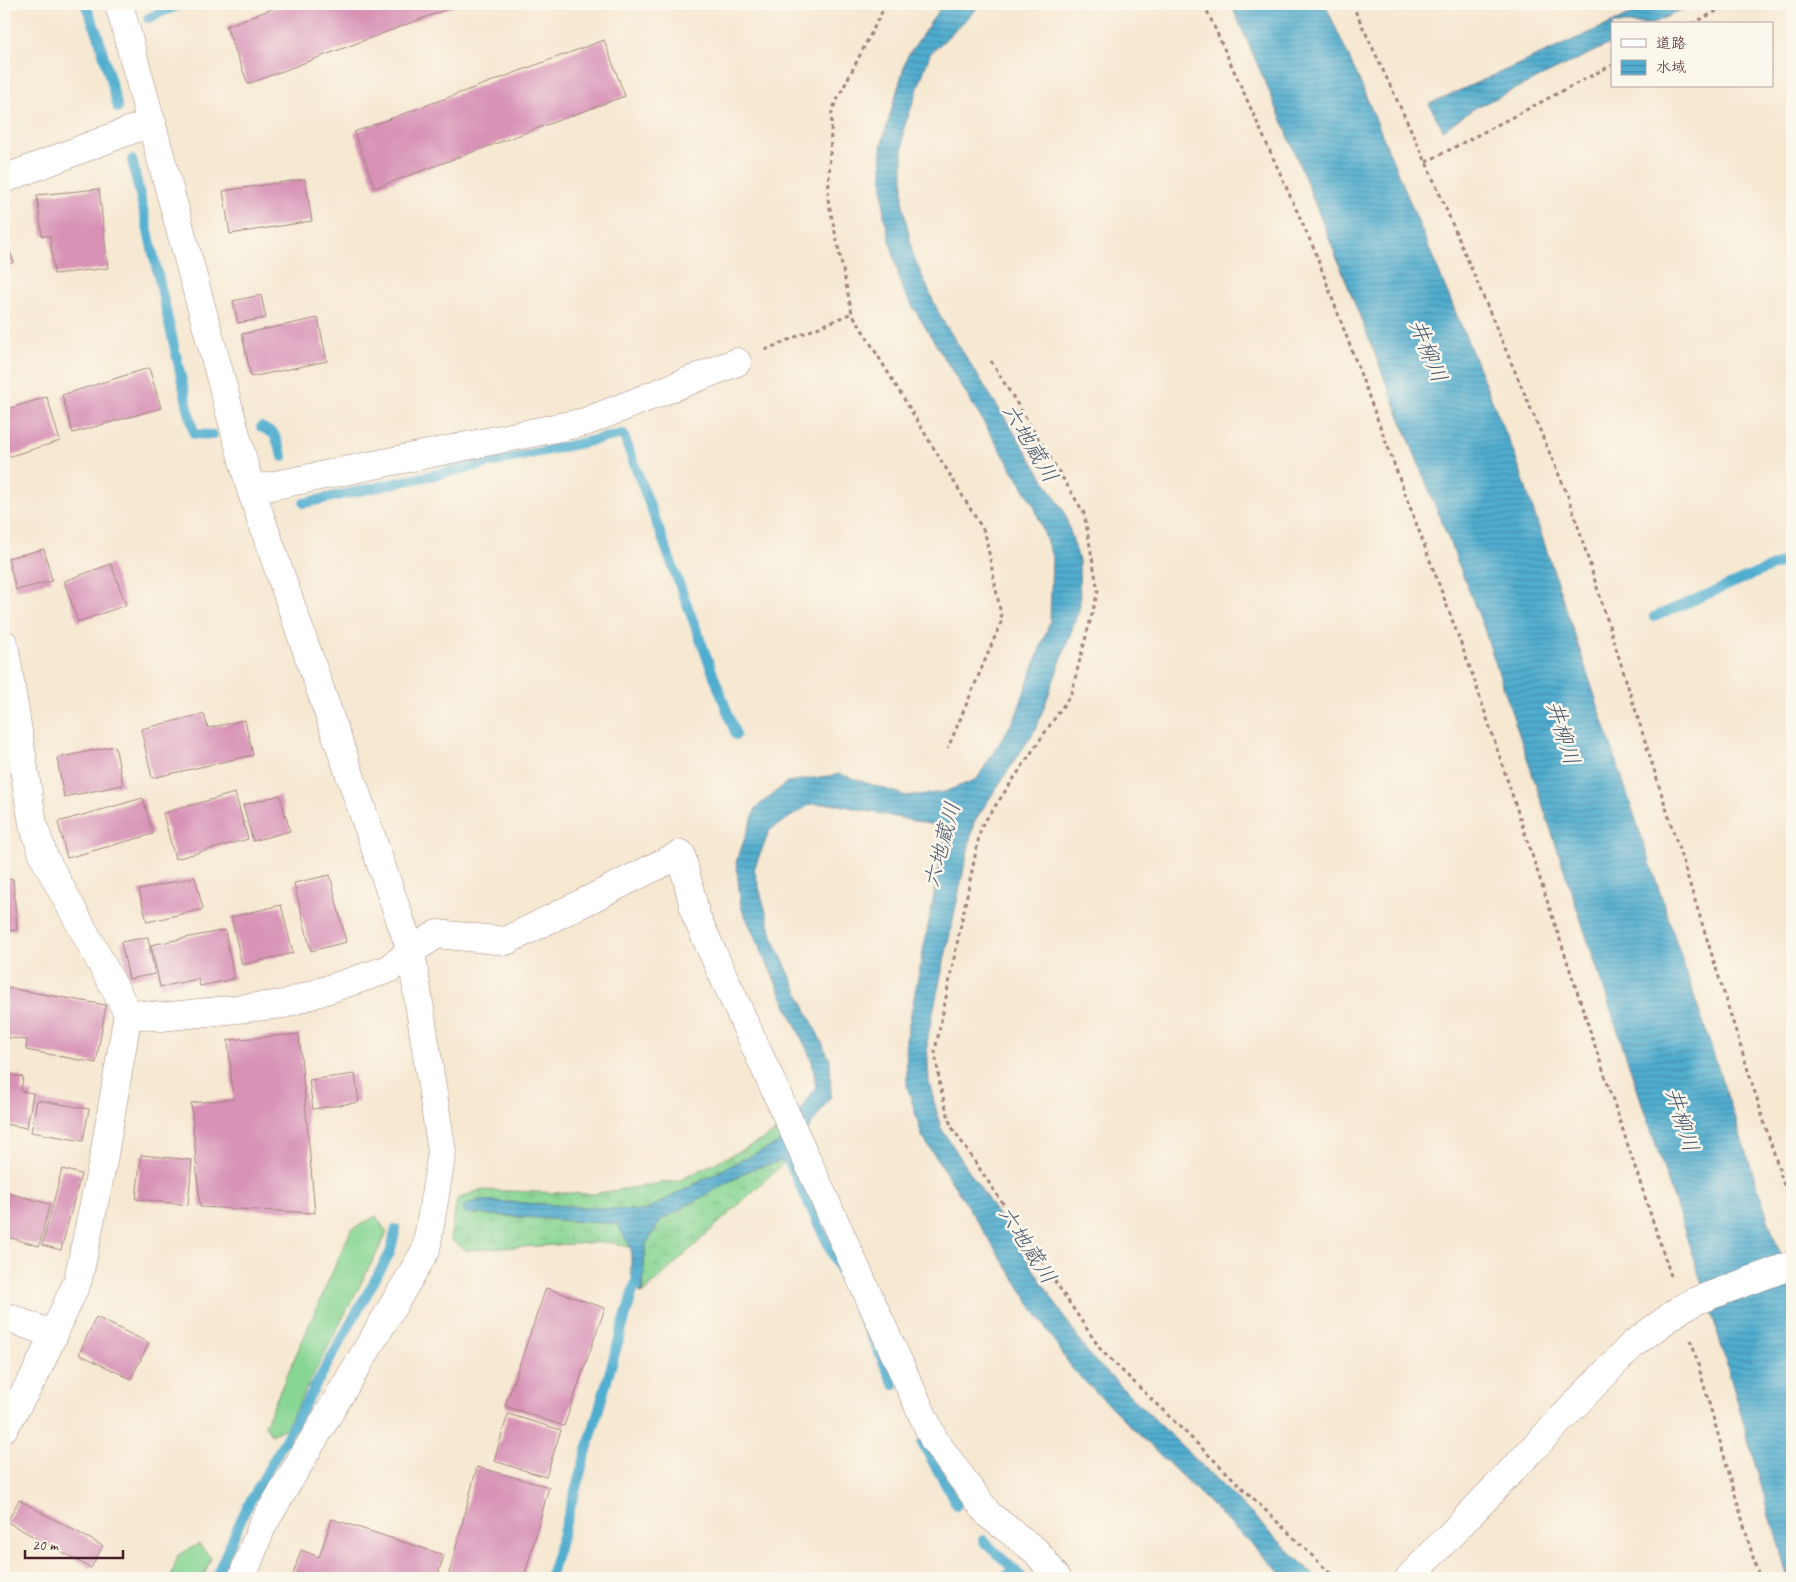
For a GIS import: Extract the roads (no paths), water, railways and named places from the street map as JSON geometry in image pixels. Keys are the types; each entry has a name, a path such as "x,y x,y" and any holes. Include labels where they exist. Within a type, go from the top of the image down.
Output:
{"street":[{"path":"119,4 251,490 411,951 442,1152 426,1250 262,1526 242,1578"},
{"path":"4,179 152,122"},
{"path":"251,490 585,422 736,362"},
{"path":"4,644 32,824 44,857 128,1012 102,1160 78,1280 35,1375 4,1428"},
{"path":"128,1012 161,1017 284,1004 389,969 411,951 437,934 506,941 681,854 696,916 934,1440 989,1515 1036,1551 1057,1578"},
{"path":"1409,1578 1633,1344 1690,1304 1792,1265"},
{"path":"4,1316 54,1335"}],"water":[{"path":"943,4 982,4 930,54 903,131 903,205 913,255 940,316 1064,511 1079,560 1080,607 1037,727 974,822 927,1041 929,1082 941,1128 1090,1356 1317,1578 1286,1578 1073,1370 922,1136 907,1085 906,1039 947,828 835,804 811,804 770,830 754,869 774,941 830,1060 831,1096 788,1159 750,1170 661,1220 646,1244 641,1294 631,1274 631,1248 617,1224 465,1213 462,1207 478,1200 644,1211 741,1160 777,1144 816,1087 812,1061 741,907 736,862 756,808 787,782 840,774 906,796 944,792 977,779 1015,718 1050,621 1052,557 1034,505 902,289 884,216 881,146 907,57"},
{"name":"井柳川","path":"1231,4 1325,4 1361,84 1516,458 1790,1285 1792,1294 1792,1578 1788,1578 1713,1317 1483,626 1283,123"},
{"path":"1654,4 1694,4 1656,22 1614,22"},
{"path":"1611,23 1611,43 1475,108 1443,130 1429,104"}],"waterway":[{"path":"85,4 98,35 118,108"},
{"path":"148,18 182,4"},
{"path":"132,160 194,434 213,435"},
{"path":"261,427 274,434 283,457"},
{"path":"304,503 623,434 736,735"},
{"path":"1654,617 1792,558"},
{"path":"782,1147 894,1385"},
{"path":"215,1578 245,1511 390,1253 396,1229"},
{"path":"550,1578 639,1270"},
{"path":"922,1443 957,1505"},
{"path":"983,1540 1023,1578"},
{"path":"1003,1578 1016,1570"}],"water label":[{"name":"六地蔵川","path":"1030,443"},
{"name":"六地蔵川","path":"942,845"},
{"name":"六地蔵川","path":"1027,1245"}]}
